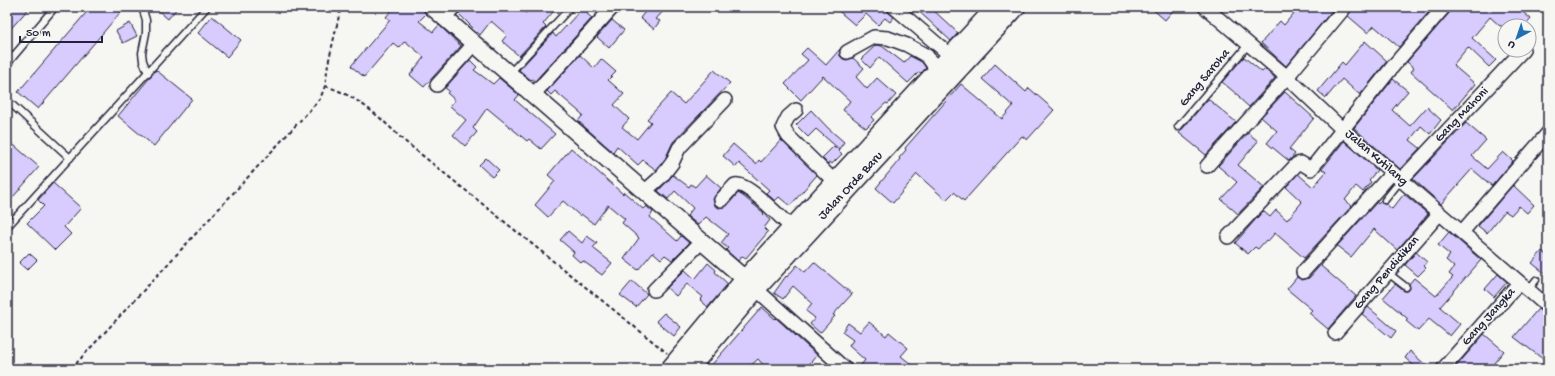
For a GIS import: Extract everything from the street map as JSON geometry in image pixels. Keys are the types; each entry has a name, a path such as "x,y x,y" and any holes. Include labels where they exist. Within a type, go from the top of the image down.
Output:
{"main road":[{"name":"Jalan Orde Baru","path":"750,284 792,228 835,182 863,163 937,70 996,7"},
{"name":"Jalan Orde Baru","path":"679,366 750,284 863,163 1016,7"}],"street":[{"path":"432,7 449,12 474,44 750,284 845,369"},
{"path":"533,95 613,7"},
{"path":"894,7 951,56"},
{"name":"Jalan Kutilang","path":"1205,7 1287,77 1342,129 1439,214 1528,285 1548,308"},
{"path":"1207,166 1287,77 1345,7"},
{"path":"1228,237 1297,164 1301,163 1312,169 1342,129 1444,7"},
{"path":"847,52 874,37 888,38 927,56 937,70"},
{"path":"437,85 474,44"},
{"name":"Gang Mahoni","path":"1303,272 1516,58"},
{"path":"644,192 662,176 672,163 679,148 725,100"},
{"path":"796,110 788,117 784,127 788,136 835,182"},
{"path":"1462,232 1548,133"},
{"path":"721,200 735,185 741,184 792,228"},
{"name":"Gang Pendidikan","path":"1335,333 1439,214"},
{"path":"654,290 701,242"},
{"name":"Gang Jangka","path":"1444,369 1528,285"}],"lane":[{"path":"7,64 55,7"},
{"path":"142,7 146,20 146,34 142,53 143,61 148,73"},
{"path":"7,226 207,7"},
{"path":"509,75 568,10"},
{"name":"Gang Saroha","path":"1178,127 1248,45"},
{"path":"7,100 70,158"},
{"path":"1384,200 1397,177"},
{"path":"1388,273 1406,287"}],"path":[{"path":"71,369 320,99 325,86 328,64 341,7"},
{"path":"325,86 342,92 374,112 402,139 679,366"}],"building":[{"path":"7,7 30,7 7,33"},
{"path":"91,7 125,7 38,109 18,92"},
{"path":"154,7 178,7 168,19"},
{"path":"394,7 422,7 426,14 419,21 433,32 439,25 461,46 424,87 410,75 424,57 405,41 399,48 393,43 364,77 351,66 390,20 386,17"},
{"path":"462,7 519,7 526,13 531,7 557,7 543,24 546,27 519,56 502,41 507,35 491,21 480,35 459,14"},
{"path":"571,7 592,7 587,14 592,18 535,81 532,79 531,80 519,70 553,33 556,37 578,13"},
{"path":"649,7 667,7 656,19 660,21 654,29 640,18"},
{"path":"834,7 886,7 889,13 894,17 890,22 885,18 878,25 866,14 855,25"},
{"path":"914,7 930,7 958,33 951,41"},
{"path":"1150,7 1176,7 1165,20"},
{"path":"1299,7 1335,7 1286,66 1261,43 1280,21 1284,25"},
{"path":"1353,7 1433,7 1399,47 1374,26 1368,33 1348,16"},
{"path":"1452,7 1517,7 1530,18 1497,18 1497,23 1490,17 1472,38 1496,60 1489,67 1468,47 1453,65 1475,84 1453,110 1411,72 1414,68 1407,62 1450,12"},
{"path":"212,16 241,40 227,57 198,33"},
{"path":"612,20 624,30 609,48 597,37"},
{"path":"130,23 137,36 123,43 116,31"},
{"path":"1365,41 1387,61 1360,95 1342,79 1326,98 1318,91 1342,62 1345,65"},
{"path":"876,45 882,46 904,63 910,56 922,62 926,68 921,73 919,72 908,83 879,57 870,68 861,59"},
{"path":"807,48 826,65 840,49 840,56 843,59 847,60 853,58 864,68 856,77 867,89 877,78 896,95 888,104 886,103 871,117 874,120 866,128 843,110 850,101 823,76 801,100 785,84 808,60 801,54"},
{"path":"580,55 594,68 601,59 616,72 608,80 624,94 614,105 629,119 622,127 637,139 651,122 647,119 671,93 684,104 714,70 730,83 673,142 665,159 656,170 643,160 638,165 617,146 613,152 578,121 583,115 555,91 551,95 547,91"},
{"path":"1244,57 1262,72 1265,69 1275,78 1249,107 1239,98 1240,97 1222,82"},
{"path":"470,60 477,67 474,70 493,84 499,78 519,95 515,100 555,134 541,149 529,139 527,141 487,108 473,128 477,132 465,146 453,135 466,120 450,106 455,100 447,93 449,91 445,88"},
{"path":"995,64 1026,92 1029,88 1054,110 1027,140 1022,136 964,201 954,192 946,200 917,174 893,203 876,188 900,159 899,158 906,150 905,148 961,84 1002,119 1013,106 982,79"},
{"path":"156,70 192,99 154,146 118,116"},
{"path":"1393,79 1408,91 1392,110 1410,126 1427,107 1441,120 1430,134 1421,126 1410,140 1420,148 1400,169 1354,128"},
{"path":"1285,92 1314,118 1289,149 1295,154 1289,161 1267,143 1277,131 1261,117"},
{"path":"1208,99 1236,122 1206,155 1179,133"},
{"path":"811,110 844,142 839,149 816,129 808,137 796,125"},
{"path":"1466,123 1486,140 1472,156 1487,169 1503,152 1513,161 1492,186 1472,169 1441,204 1413,179"},
{"path":"1248,133 1258,141 1238,165 1264,187 1238,214 1221,199 1237,182 1218,166"},
{"path":"7,139 39,167 7,204"},
{"path":"781,140 817,175 790,206 779,197 775,201 766,193 769,190 739,163 736,167 723,156 733,144 756,164 759,160 761,162"},
{"path":"1344,141 1377,170 1369,180 1371,182 1363,192 1356,186 1345,200 1352,206 1304,258 1275,233 1258,249 1255,247 1248,254 1235,243 1263,211 1270,217 1276,210 1287,220 1302,202 1286,187 1298,174 1313,187 1326,172 1322,169"},
{"path":"834,146 842,154 832,164 829,162 828,164 822,158"},
{"path":"571,148 623,194 624,192 643,209 646,206 653,212 650,217 677,241 681,236 689,243 672,260 665,255 661,259 653,252 638,270 624,259 639,238 622,223 625,219 608,205 594,224 581,214 580,216 563,201 548,217 535,205 555,181 548,175"},
{"path":"486,158 499,170 492,177 479,165"},
{"path":"673,175 689,187 691,184 695,187 706,175 721,188 713,199 715,206 719,208 727,206 738,193 743,196 764,213 763,214 770,220 764,228 768,232 746,258 742,256 738,261 726,250 728,248 721,243 728,234 706,217 698,225 687,216 693,208 675,191 668,199 658,191"},
{"path":"53,183 81,208 64,227 71,234 55,250 27,223 44,206 38,200"},
{"path":"1513,185 1534,205 1527,213 1519,206 1511,215 1505,211 1487,233 1478,226"},
{"path":"1404,194 1428,214 1397,250 1374,229 1351,257 1337,246 1377,202 1378,203 1381,200 1383,204 1386,204 1392,209"},
{"path":"568,231 582,243 587,236 597,243 593,248 612,263 602,275 583,261 581,263 572,255 574,252 560,240"},
{"path":"1449,232 1481,260 1440,307 1460,324 1450,336 1429,319 1418,331 1406,321 1408,319 1383,298 1395,284 1404,291 1408,291 1410,288 1409,284 1414,278 1436,296 1453,277 1449,274 1454,267 1446,260 1450,255 1438,245"},
{"path":"1542,251 1548,256 1548,276 1532,263"},
{"path":"1416,252 1427,262 1424,266 1426,268 1418,276 1405,265"},
{"path":"29,253 37,260 27,270 19,263"},
{"path":"1325,260 1321,266 1356,296 1328,329 1309,313 1312,310 1287,289 1297,277 1302,280 1309,278"},
{"path":"814,262 852,294 833,315 835,316 820,333 810,324 815,318 806,311 812,303 793,286 783,299 774,293 786,276 787,277 797,265 805,272"},
{"path":"708,263 728,284 708,307 700,300 703,297 687,284 676,296 667,288 685,270 695,279"},
{"path":"1498,274 1507,282 1494,297 1485,289"},
{"path":"632,281 647,294 636,307 620,295"},
{"path":"762,307 817,355 805,369 767,369 758,359 747,369 708,369"},
{"path":"1368,307 1396,331 1391,338 1362,314"},
{"path":"1538,309 1548,315 1548,363 1514,337"},
{"path":"664,313 681,327 674,336 656,321"},
{"path":"869,322 886,336 889,332 908,348 901,356 917,369 858,369 865,360 849,346 853,340 842,332 848,323 860,332"},
{"path":"1484,334 1504,351 1489,369 1454,369"},
{"path":"1410,351 1430,369 1418,369 1405,358"}]}
